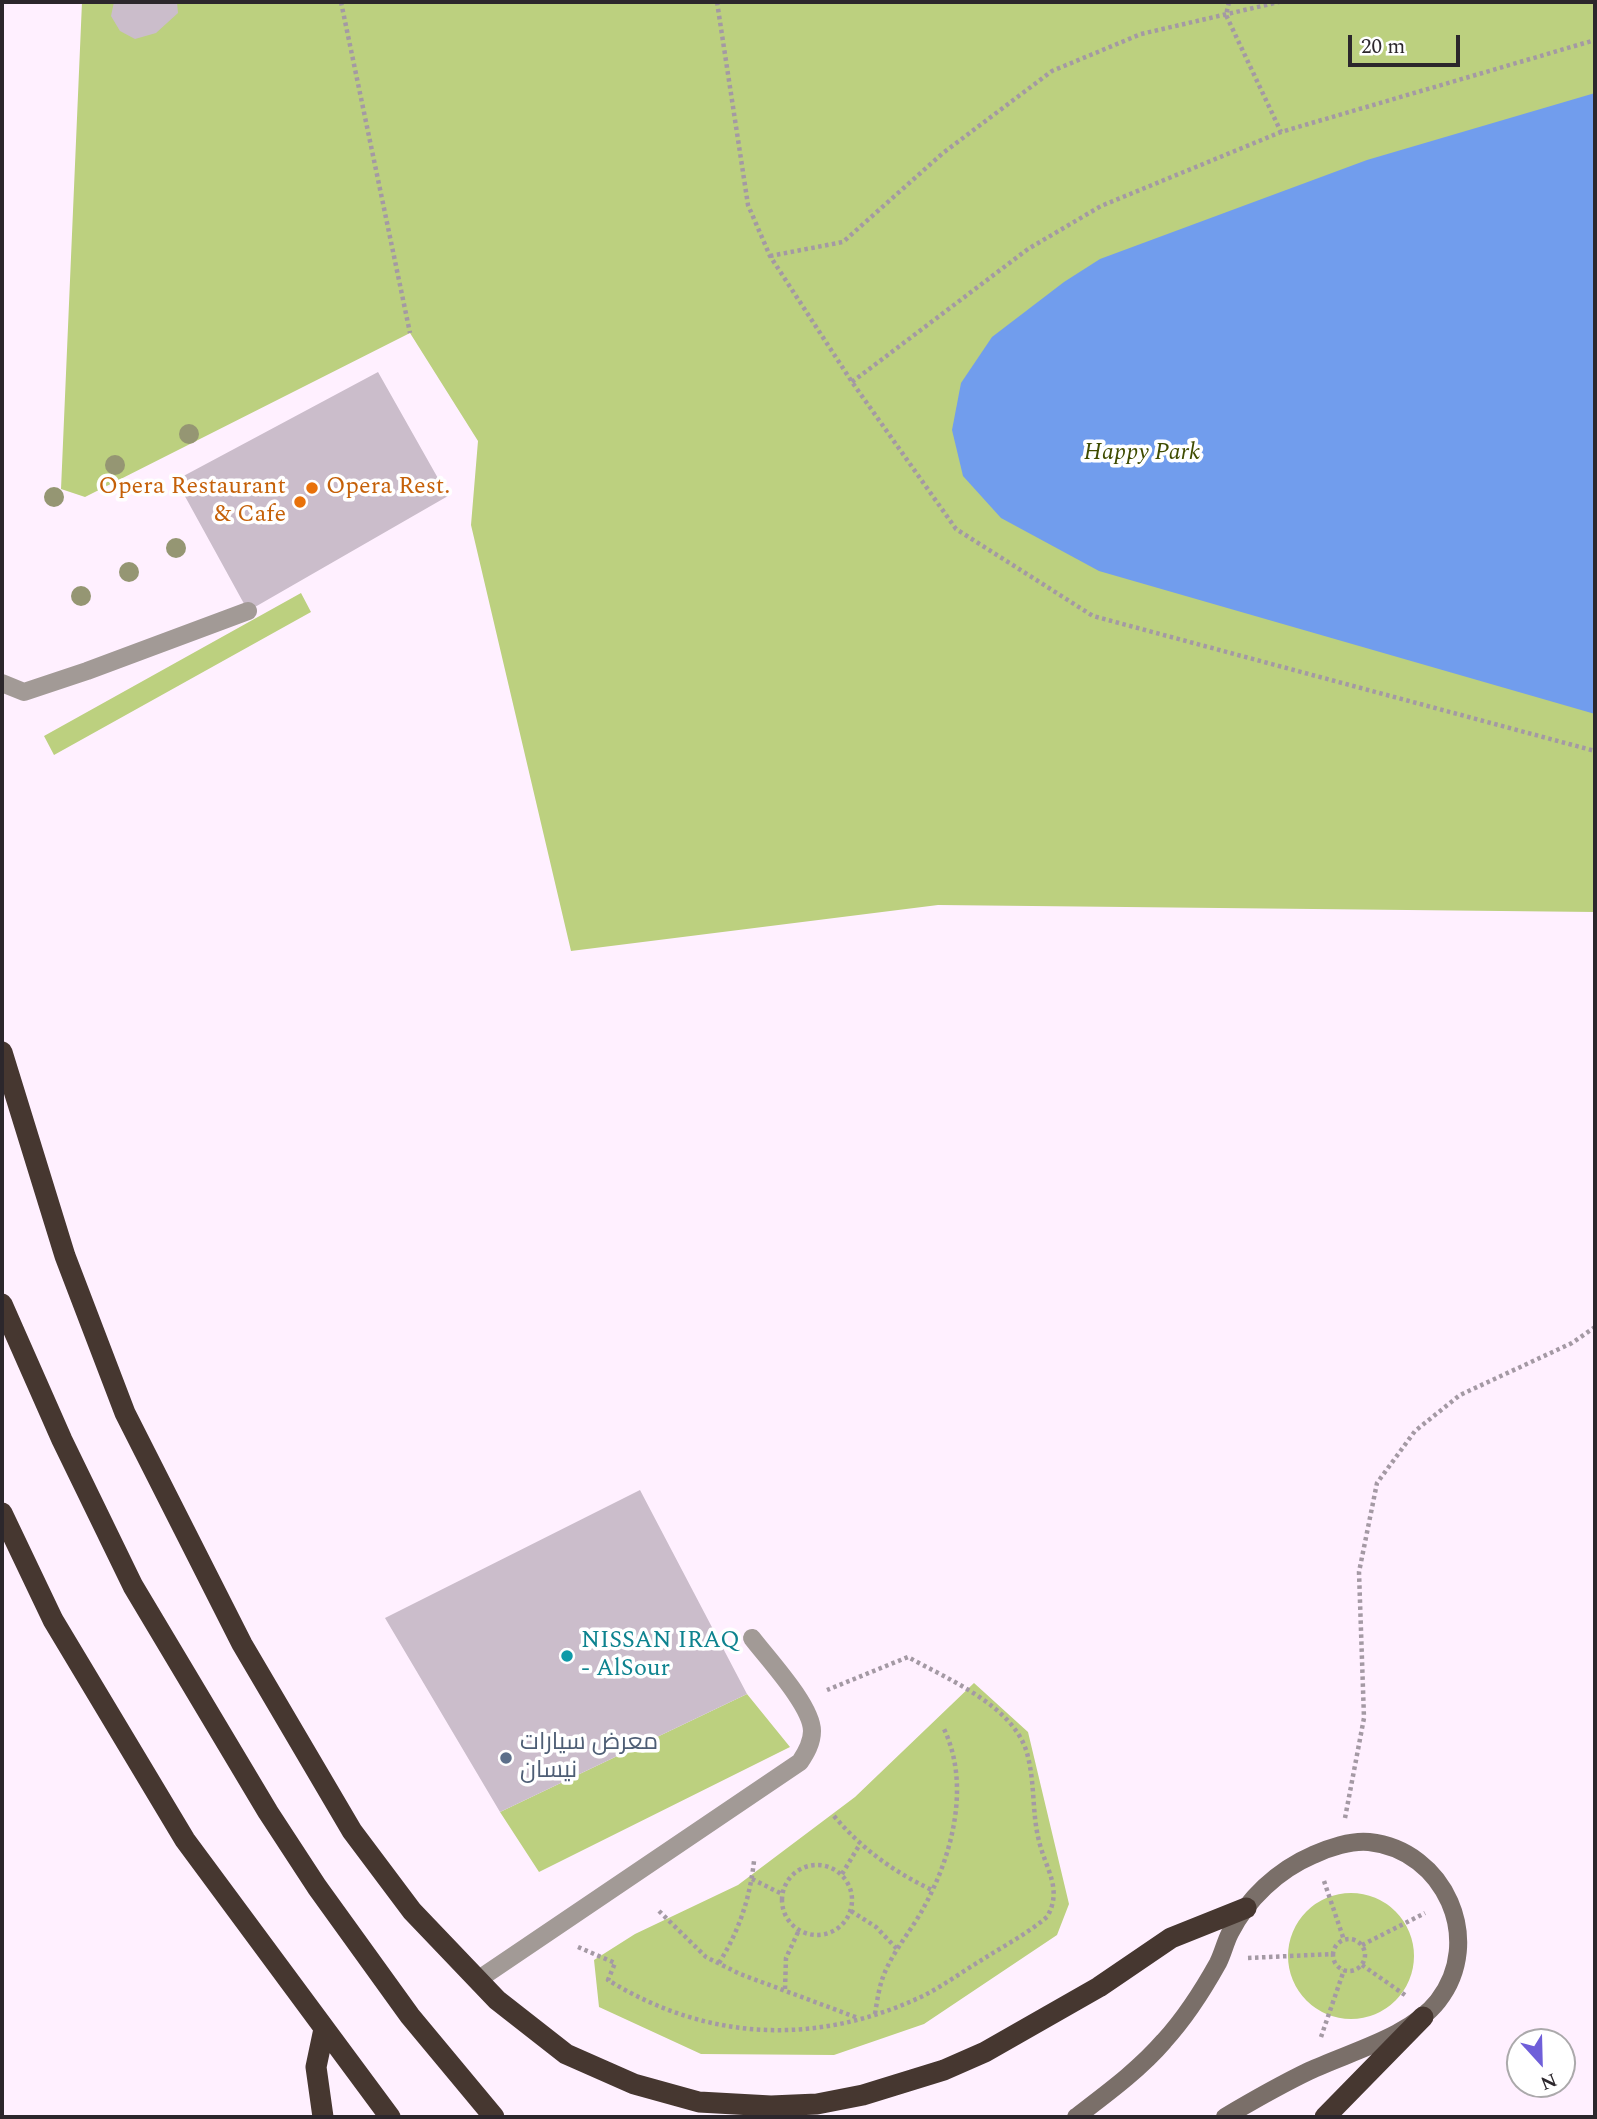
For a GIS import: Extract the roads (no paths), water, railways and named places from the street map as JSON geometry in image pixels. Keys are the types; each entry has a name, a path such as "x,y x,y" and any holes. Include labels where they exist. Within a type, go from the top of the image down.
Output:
{"highway":[{"path":"2,1052 65,1256 125,1413 242,1644 352,1830 412,1911 497,2000 566,2054 634,2084 699,2102 771,2106 817,2104 863,2095 944,2070 985,2052 1081,1998 1171,1938 1246,1908"},
{"path":"2,1304 62,1440 133,1586 268,1812 317,1887 410,2016 494,2117"},
{"path":"2,1513 53,1620 185,1840 390,2117"},
{"path":"1325,2117 1426,2014"},
{"path":"323,2117 316,2067 324,2029"}],"main road":[{"path":"1076,2117 1164,2042 1199,1995 1219,1961 1230,1933 1246,1908 1266,1886 1290,1867 1314,1854 1366,1841 1407,1853 1425,1866 1440,1881 1450,1900 1457,1920 1459,1942 1449,1983 1426,2014 1406,2028 1310,2071 1225,2117"}],"street":[{"path":"2,683 24,692 247,611"},
{"path":"479,1979 800,1762 809,1748 812,1732 809,1715 752,1638"}],"water":[{"path":"1595,93 1595,714 1099,571 1001,518 963,476 952,430 961,383 992,337 1064,282 1100,259 1367,160"}],"place":[{"name":"Opera Rest.","path":"312,488"},
{"name":"Opera Restaurant & Cafe","path":"300,502"},
{"name":"NISSAN IRAQ - AlSour","path":"567,1656"},
{"name":"معرض سيارات نيسان","path":"506,1758"}],"park label":[{"name":"Happy Park","path":"1142,454"}]}
